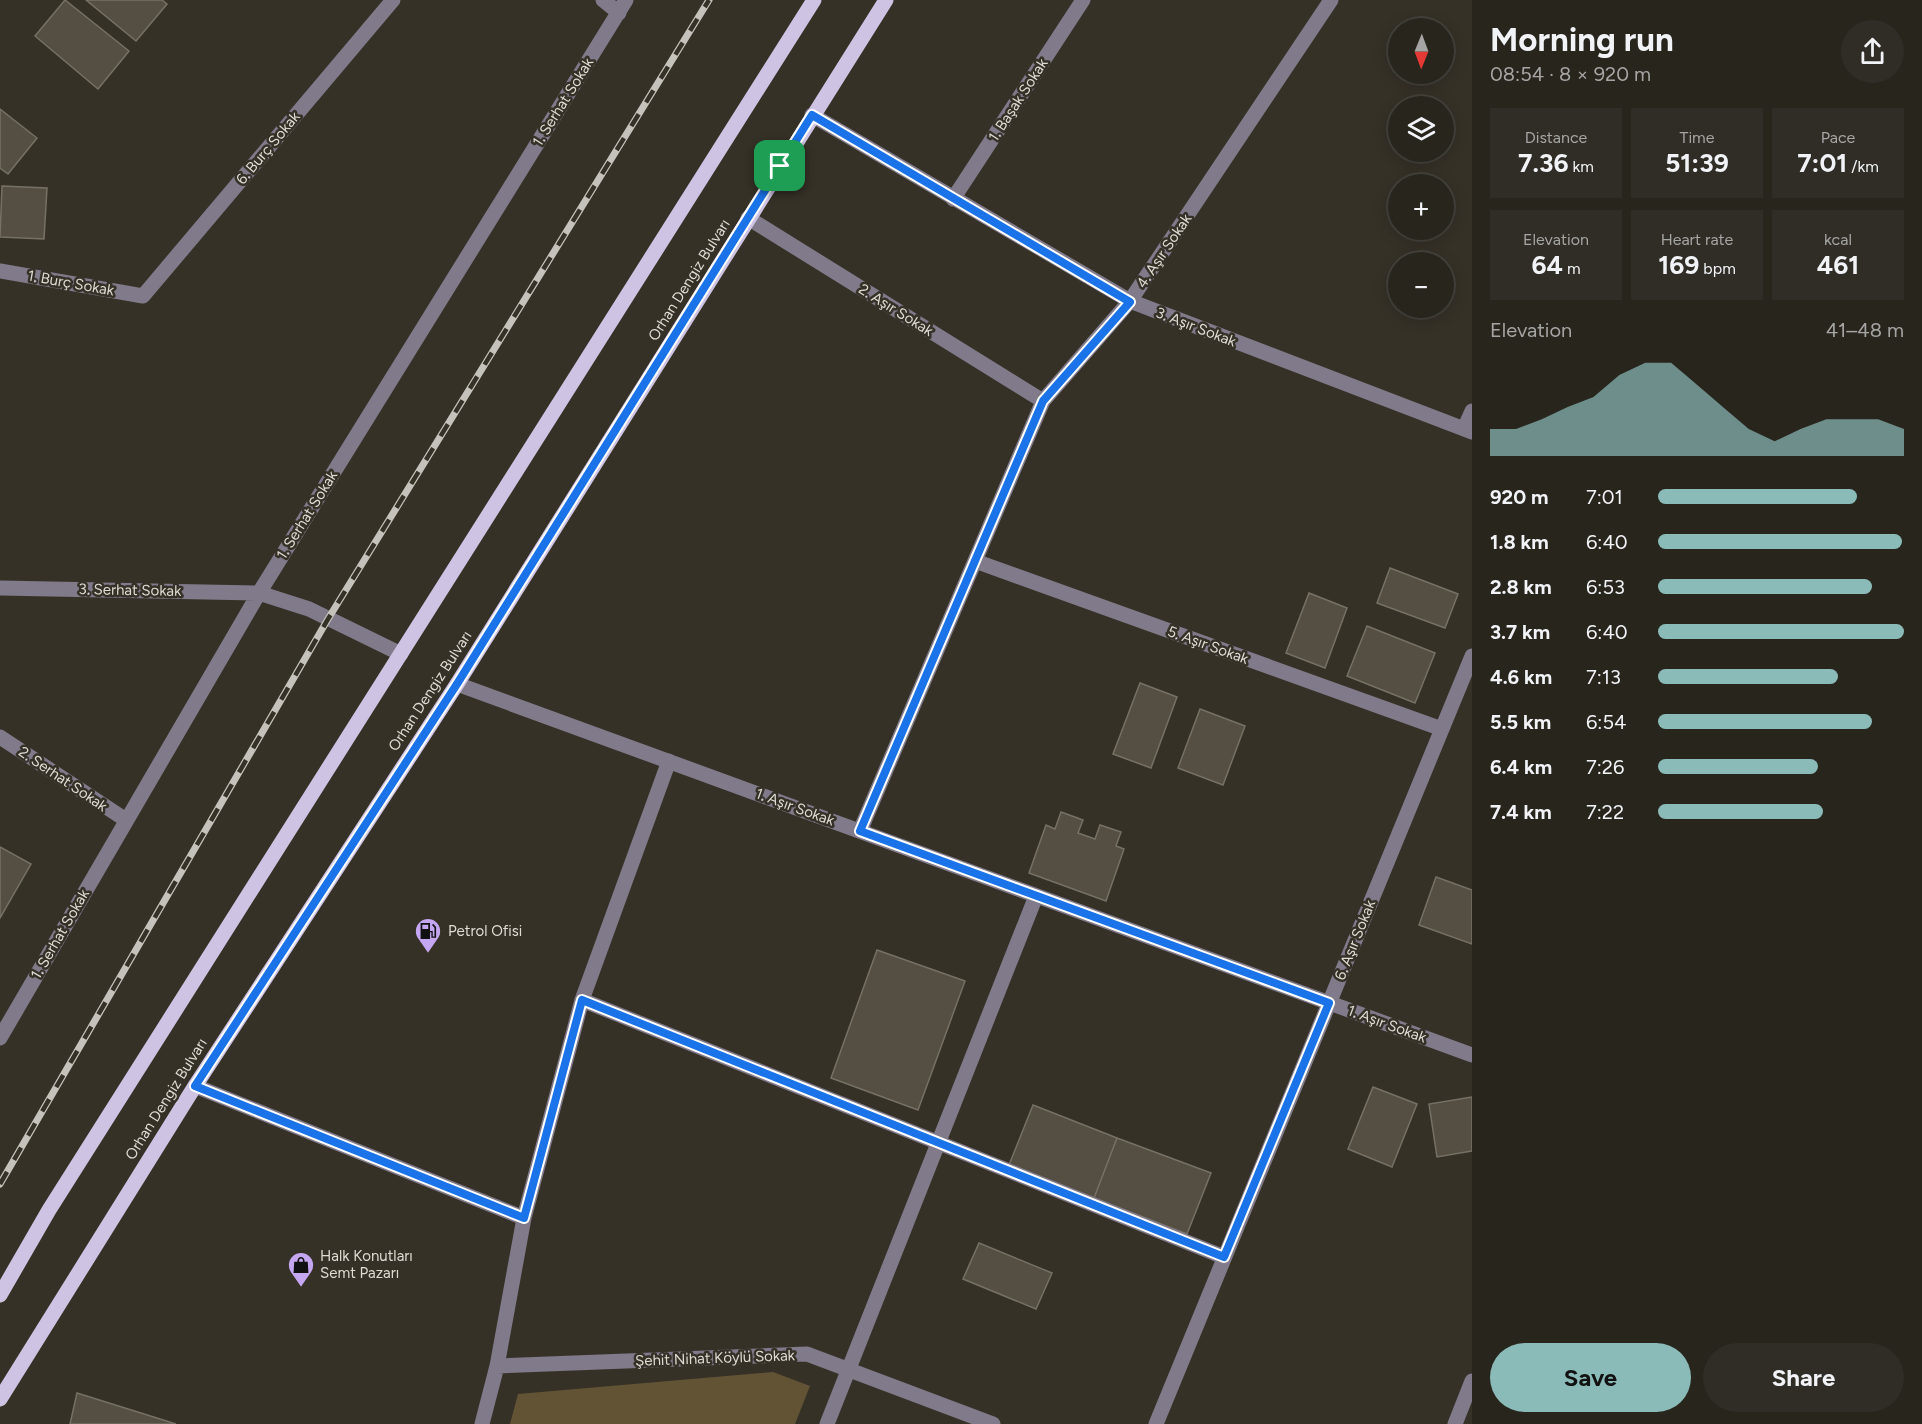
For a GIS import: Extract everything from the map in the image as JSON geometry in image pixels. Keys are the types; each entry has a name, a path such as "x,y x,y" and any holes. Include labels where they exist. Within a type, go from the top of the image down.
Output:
{"main road":[{"path":"0,1295 49,1210 814,0"},
{"name":"Orhan Dengiz Bulvarı","path":"0,1399 195,1086 457,684 885,0"}],"street":[{"name":"6. Burç Sokak","path":"142,296 393,0"},
{"path":"603,0 622,7"},
{"name":"1. Başak Sokak","path":"953,200 1083,0"},
{"name":"4. Aşır Sokak","path":"860,831 1043,401 1130,302 1331,0"},
{"name":"1. Serhat Sokak","path":"0,1038 260,593 622,7"},
{"name":"3. Aşır Sokak","path":"812,115 1130,302 1468,431"},
{"name":"2. Aşır Sokak","path":"748,218 1043,401"},
{"name":"1. Burç Sokak","path":"0,271 142,296"},
{"path":"1468,431 1472,411"},
{"name":"5. Aşır Sokak","path":"975,561 1442,729"},
{"name":"3. Serhat Sokak","path":"0,588 260,593 309,609 401,654"},
{"name":"6. Aşır Sokak","path":"1156,1424 1472,656"},
{"name":"1. Aşır Sokak","path":"457,684 1472,1056"},
{"name":"2. Serhat Sokak","path":"0,737 126,820"},
{"path":"482,1424 497,1366 524,1218 582,1000 669,761"},
{"path":"827,1424 1036,896"},
{"path":"582,1000 1224,1257"},
{"path":"195,1086 524,1218"},
{"name":"Şehit Nihat Köylü Sokak","path":"497,1366 807,1354 993,1424"},
{"path":"1455,1424 1472,1381"}],"shaded area":[{"path":"773,1372 810,1386 795,1424 510,1424 518,1394"}],"building":[{"path":"65,0 129,51 98,89 35,36"},
{"path":"86,0 162,0 167,4 136,41"},
{"path":"0,109 37,138 8,174 0,168"},
{"path":"2,186 47,188 44,239 0,237"},
{"path":"1390,568 1458,594 1445,628 1377,603"},
{"path":"1309,593 1347,608 1325,668 1286,653"},
{"path":"1367,626 1435,653 1415,703 1347,676"},
{"path":"1140,683 1177,697 1151,768 1113,754"},
{"path":"1200,709 1245,726 1223,785 1178,768"},
{"path":"1061,812 1083,820 1078,833 1095,839 1100,825 1121,832 1116,846 1124,849 1106,901 1029,873 1046,825 1055,829"},
{"path":"0,847 31,864 0,918"},
{"path":"1436,877 1472,890 1472,944 1419,925"},
{"path":"877,950 965,981 918,1110 831,1078"},
{"path":"1373,1087 1417,1104 1392,1167 1348,1149"},
{"path":"1472,1097 1472,1151 1437,1157 1429,1104"},
{"path":"1033,1105 1117,1138 1094,1198 1009,1165"},
{"path":"1117,1138 1211,1173 1187,1234 1094,1198"},
{"path":"979,1243 1052,1273 1036,1309 963,1279"},
{"path":"77,1393 176,1424 70,1424"}],"railway":[{"path":"0,1184 328,619 709,0"}],"place":[{"name":"Petrol Ofisi","path":"428,954"},
{"name":"Halk Konutları Semt Pazarı","path":"301,1288"}],"route":[{"path":"812,115 1130,302 1043,401 860,831 1329,1003 1224,1257 582,1000 524,1218 195,1086 457,684 780,166 812,115"}]}
